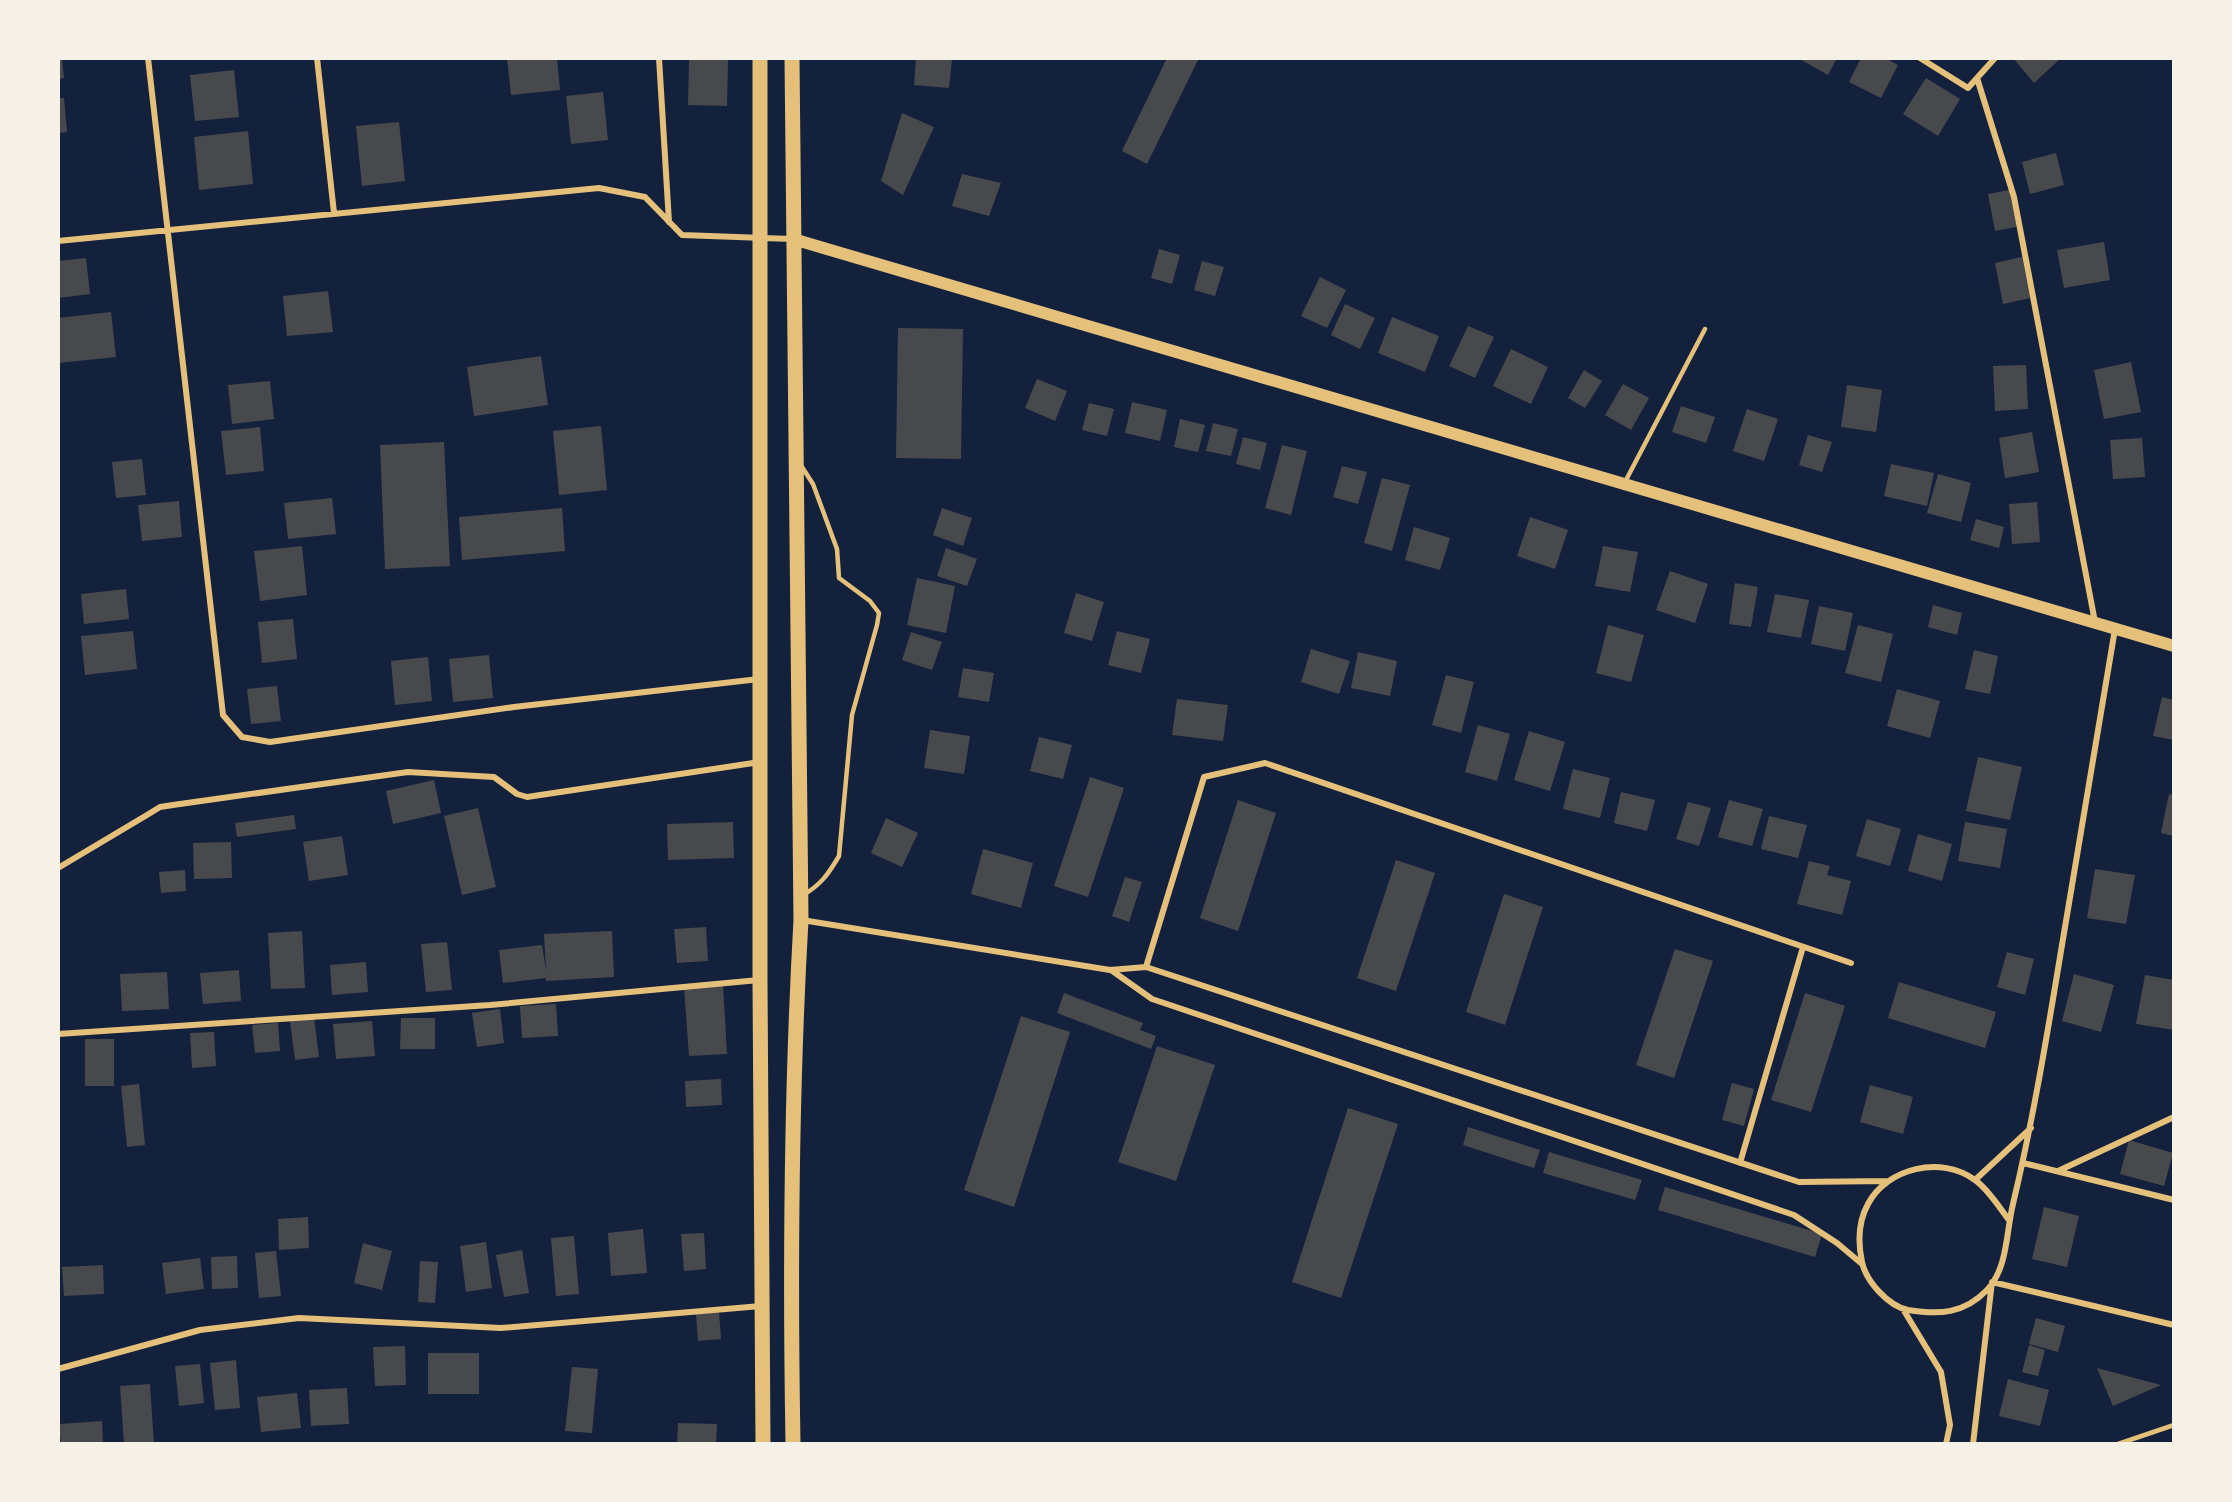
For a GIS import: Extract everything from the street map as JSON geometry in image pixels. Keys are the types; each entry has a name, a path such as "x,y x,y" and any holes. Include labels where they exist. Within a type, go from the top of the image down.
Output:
{"main road":[{"path":"760,58 760,980 763,1443"},
{"path":"792,58 801,896 791,1304 793,1443"},
{"path":"793,239 2174,646"}],"street":[{"path":"148,58 223,716 242,737 270,742 514,707 760,678"},
{"path":"317,58 334,213"},
{"path":"659,58 669,222"},
{"path":"1920,58 1968,88 1995,58"},
{"path":"1977,78 2014,197 2095,624"},
{"path":"58,241 334,213 364,213 599,188 645,197 682,235 793,239"},
{"path":"1903,1309 1933,1314 1963,1308 1988,1289 2003,1262 2009,1220 2031,1128 2115,629"},
{"path":"58,868 153,811 173,805 408,772 494,777 518,794 528,797 760,762"},
{"path":"1146,967 1204,777 1265,764 1851,963"},
{"path":"801,920 1110,970 1146,967 1799,1182 1888,1181"},
{"path":"1740,1163 1803,947"},
{"path":"1110,970 1152,999 1794,1215 1837,1243 1862,1264 1878,1291 1903,1309 1941,1372 1950,1425 1946,1443"},
{"path":"58,1034 490,1005 760,980"},
{"path":"2057,1171 2174,1117"},
{"path":"1975,1179 2031,1128"},
{"path":"2023,1163 2174,1200"},
{"path":"1862,1264 1858,1234 1868,1204 1888,1181 1916,1168 1946,1167 1975,1179 2009,1220"},
{"path":"1992,1282 2174,1324"},
{"path":"1973,1443 1992,1282"},
{"path":"58,1369 200,1330 298,1318 501,1328 761,1306"}],"lane":[{"path":"1623,484 1705,329"},
{"path":"796,458 813,484 837,549 839,578 870,601 879,613 852,716 840,856 819,886 801,896"},
{"path":"2118,1443 2174,1425"}],"building":[{"path":"58,58 62,58 64,78 58,79"},
{"path":"507,58 557,58 560,90 511,95"},
{"path":"689,58 728,58 727,106 688,105"},
{"path":"916,58 952,60 949,88 914,85"},
{"path":"1167,58 1199,58 1147,164 1122,151"},
{"path":"1798,58 1837,58 1828,75"},
{"path":"1861,58 1885,58 1898,65 1881,98 1849,82"},
{"path":"2013,58 2061,58 2034,83"},
{"path":"234,70 239,117 195,121 190,75"},
{"path":"1926,78 1960,99 1938,136 1903,114"},
{"path":"603,92 608,140 571,144 566,96"},
{"path":"58,98 64,98 67,132 58,133"},
{"path":"902,113 934,127 903,195 881,181"},
{"path":"399,122 405,181 362,186 356,126"},
{"path":"248,131 253,184 199,190 194,137"},
{"path":"2056,153 2064,185 2030,194 2022,162"},
{"path":"962,174 1001,183 989,216 952,206"},
{"path":"2014,189 2021,226 1995,231 1988,194"},
{"path":"2104,242 2110,280 2064,288 2057,250"},
{"path":"1159,249 1180,255 1172,284 1151,278"},
{"path":"2022,257 2030,298 2003,304 1995,263"},
{"path":"86,258 90,294 58,298 58,261"},
{"path":"1202,261 1224,267 1215,296 1194,290"},
{"path":"1320,277 1346,290 1327,328 1301,316"},
{"path":"328,291 333,332 287,336 283,296"},
{"path":"1345,304 1375,318 1360,349 1331,335"},
{"path":"111,312 116,357 58,363 58,318"},
{"path":"1392,317 1439,336 1425,372 1378,353"},
{"path":"1468,326 1494,337 1475,378 1449,366"},
{"path":"898,328 963,329 961,459 896,458"},
{"path":"1511,349 1548,367 1531,404 1493,386"},
{"path":"541,356 548,405 474,416 467,367"},
{"path":"2131,362 2141,412 2104,419 2094,370"},
{"path":"2026,365 2028,409 1995,411 1993,366"},
{"path":"1584,370 1602,381 1585,408 1568,398"},
{"path":"1037,379 1067,391 1055,421 1025,408"},
{"path":"270,381 274,419 232,424 228,385"},
{"path":"1623,384 1649,398 1631,430 1605,415"},
{"path":"1847,385 1882,390 1876,432 1841,427"},
{"path":"1132,402 1167,410 1160,441 1125,433"},
{"path":"1089,403 1114,409 1107,436 1082,430"},
{"path":"1681,406 1715,417 1706,443 1672,432"},
{"path":"1747,409 1778,419 1764,461 1733,451"},
{"path":"1180,419 1205,425 1198,452 1174,447"},
{"path":"1213,423 1238,429 1231,456 1206,451"},
{"path":"601,426 607,490 559,495 553,431"},
{"path":"260,427 264,471 226,475 221,431"},
{"path":"2032,432 2039,472 2005,478 1999,438"},
{"path":"1808,435 1832,442 1822,472 1799,465"},
{"path":"1243,437 1267,443 1260,470 1236,464"},
{"path":"2142,438 2145,477 2113,479 2110,440"},
{"path":"444,442 450,566 385,569 380,445"},
{"path":"1282,445 1307,451 1291,515 1265,508"},
{"path":"142,459 146,495 116,498 112,462"},
{"path":"1891,464 1934,473 1927,506 1884,496"},
{"path":"1342,466 1367,472 1358,504 1333,497"},
{"path":"1938,474 1971,483 1961,522 1927,513"},
{"path":"1382,478 1410,485 1392,551 1364,543"},
{"path":"332,498 336,534 288,539 284,503"},
{"path":"179,501 182,537 142,541 138,505"},
{"path":"2037,502 2040,542 2012,544 2009,504"},
{"path":"562,508 565,551 462,560 459,517"},
{"path":"942,508 972,518 963,546 933,535"},
{"path":"1530,517 1568,530 1555,569 1517,556"},
{"path":"1976,519 2004,527 1999,548 1970,540"},
{"path":"1414,527 1450,538 1440,570 1405,560"},
{"path":"302,546 307,595 260,601 254,551"},
{"path":"1603,546 1638,552 1630,592 1595,586"},
{"path":"946,548 977,559 967,586 937,576"},
{"path":"1670,571 1708,584 1695,623 1656,610"},
{"path":"917,578 955,586 946,633 907,625"},
{"path":"1735,583 1758,587 1751,627 1729,624"},
{"path":"126,589 129,619 84,624 81,594"},
{"path":"1076,593 1104,602 1092,641 1064,633"},
{"path":"1775,594 1809,600 1801,638 1767,632"},
{"path":"1933,605 1962,613 1957,635 1928,627"},
{"path":"1819,606 1853,613 1845,651 1811,644"},
{"path":"293,619 297,659 262,663 258,622"},
{"path":"1608,625 1644,635 1631,682 1596,673"},
{"path":"1858,625 1893,634 1881,682 1845,673"},
{"path":"133,631 137,669 85,675 81,636"},
{"path":"1117,631 1150,639 1141,673 1108,665"},
{"path":"911,632 942,642 932,670 902,660"},
{"path":"1311,649 1350,661 1339,694 1301,682"},
{"path":"1974,650 1998,656 1990,694 1965,689"},
{"path":"1358,652 1397,661 1390,696 1351,688"},
{"path":"489,655 493,698 453,702 449,659"},
{"path":"428,657 432,701 395,705 391,661"},
{"path":"963,668 994,673 989,702 958,697"},
{"path":"1446,675 1474,682 1461,733 1432,725"},
{"path":"277,686 281,721 251,724 247,689"},
{"path":"1897,689 1940,701 1930,738 1887,726"},
{"path":"2162,697 2174,700 2174,740 2153,736"},
{"path":"1177,699 1228,705 1223,741 1172,735"},
{"path":"1478,725 1510,734 1497,781 1465,772"},
{"path":"930,730 970,736 964,774 924,768"},
{"path":"1529,731 1565,742 1550,791 1514,780"},
{"path":"1039,737 1072,745 1063,779 1030,771"},
{"path":"1978,757 2022,767 2010,820 1966,811"},
{"path":"1573,769 1610,778 1600,818 1563,809"},
{"path":"1090,777 1124,788 1088,897 1054,886"},
{"path":"434,780 441,813 393,824 386,791"},
{"path":"1621,792 1655,800 1647,831 1614,823"},
{"path":"2169,794 2174,795 2174,836 2161,833"},
{"path":"1238,800 1276,813 1238,931 1200,918"},
{"path":"1729,800 1763,809 1752,846 1718,837"},
{"path":"1688,802 1711,808 1699,846 1676,839"},
{"path":"478,808 496,887 462,895 444,816"},
{"path":"294,815 296,829 237,837 235,823"},
{"path":"1769,816 1807,825 1798,858 1761,849"},
{"path":"886,818 918,833 902,867 871,853"},
{"path":"1867,819 1901,829 1890,866 1856,856"},
{"path":"733,822 734,858 668,860 667,824"},
{"path":"1965,822 2007,829 2000,868 1958,861"},
{"path":"1918,834 1952,844 1942,881 1908,871"},
{"path":"342,836 348,875 309,881 303,842"},
{"path":"231,842 232,878 194,879 193,843"},
{"path":"983,849 1033,863 1021,908 971,894"},
{"path":"1396,860 1435,873 1396,991 1357,978"},
{"path":"1809,861 1830,866 1827,875 1851,881 1842,915 1797,904"},
{"path":"2095,869 2135,875 2126,924 2087,918"},
{"path":"185,870 186,891 161,893 159,872"},
{"path":"1125,877 1142,882 1129,922 1112,916"},
{"path":"1504,894 1543,907 1505,1025 1466,1012"},
{"path":"706,927 708,961 677,963 674,929"},
{"path":"302,931 305,988 271,989 268,933"},
{"path":"612,931 614,977 546,981 546,978 503,983 499,950 542,945 546,971 544,934"},
{"path":"447,942 452,990 426,992 421,944"},
{"path":"1675,949 1713,961 1674,1078 1636,1065"},
{"path":"2007,952 2034,959 2025,995 1997,987"},
{"path":"366,962 368,992 332,995 330,965"},
{"path":"239,970 241,1001 203,1004 200,973"},
{"path":"167,972 169,1009 122,1011 120,974"},
{"path":"2074,974 2114,985 2101,1032 2062,1021"},
{"path":"2145,975 2174,980 2174,1030 2136,1024"},
{"path":"1899,982 1996,1012 1985,1048 1888,1018"},
{"path":"723,985 727,1054 689,1056 684,988"},
{"path":"1064,993 1143,1023 1140,1030 1156,1036 1151,1049 1057,1013"},
{"path":"1805,993 1845,1006 1811,1112 1771,1100"},
{"path":"556,1004 558,1036 522,1038 520,1006"},
{"path":"500,1009 504,1043 477,1047 472,1013"},
{"path":"1021,1016 1070,1032 1014,1207 964,1190"},
{"path":"314,1018 319,1057 295,1060 290,1021"},
{"path":"401,1018 435,1018 435,1049 400,1049"},
{"path":"372,1021 375,1056 336,1059 333,1024"},
{"path":"278,1023 280,1051 255,1053 252,1025"},
{"path":"214,1032 216,1066 192,1068 190,1033"},
{"path":"85,1039 114,1039 114,1086 85,1086"},
{"path":"1157,1046 1215,1065 1176,1181 1118,1162"},
{"path":"721,1079 722,1105 686,1107 685,1081"},
{"path":"1732,1083 1754,1089 1744,1126 1722,1120"},
{"path":"139,1084 145,1145 127,1147 121,1086"},
{"path":"1870,1085 1913,1097 1903,1134 1860,1122"},
{"path":"1348,1108 1398,1124 1341,1298 1292,1282"},
{"path":"1468,1127 1540,1150 1534,1168 1463,1145"},
{"path":"2129,1140 2173,1153 2164,1186 2120,1174"},
{"path":"1549,1152 1642,1180 1635,1200 1543,1173"},
{"path":"1665,1187 1822,1234 1815,1257 1658,1210"},
{"path":"2044,1207 2079,1216 2067,1267 2032,1259"},
{"path":"308,1217 309,1248 279,1250 278,1219"},
{"path":"643,1229 647,1273 611,1276 608,1233"},
{"path":"704,1233 706,1269 684,1271 681,1234"},
{"path":"574,1236 579,1294 556,1296 551,1238"},
{"path":"486,1242 492,1288 466,1292 460,1246"},
{"path":"363,1243 392,1251 382,1290 354,1283"},
{"path":"522,1250 529,1293 504,1297 496,1255"},
{"path":"276,1251 281,1296 259,1298 255,1253"},
{"path":"237,1256 238,1288 212,1289 211,1257"},
{"path":"200,1258 204,1289 166,1294 162,1263"},
{"path":"420,1261 438,1262 435,1303 418,1302"},
{"path":"103,1265 104,1294 64,1296 62,1267"},
{"path":"719,1312 721,1339 698,1341 696,1314"},
{"path":"2036,1318 2065,1326 2058,1352 2029,1344"},
{"path":"2029,1345 2045,1350 2038,1376 2022,1372"},
{"path":"405,1346 406,1385 375,1386 373,1347"},
{"path":"428,1353 479,1353 479,1394 428,1394"},
{"path":"236,1360 240,1408 215,1410 210,1363"},
{"path":"200,1364 204,1403 179,1406 175,1366"},
{"path":"572,1367 598,1369 592,1433 565,1431"},
{"path":"2097,1368 2161,1385 2113,1406"},
{"path":"2008,1379 2049,1390 2040,1426 1999,1416"},
{"path":"150,1384 154,1444 124,1444 120,1386"},
{"path":"347,1388 349,1424 311,1426 309,1390"},
{"path":"297,1393 301,1428 261,1432 257,1397"},
{"path":"102,1421 103,1444 61,1444 59,1424"},
{"path":"678,1423 717,1424 716,1444 677,1444"}]}
